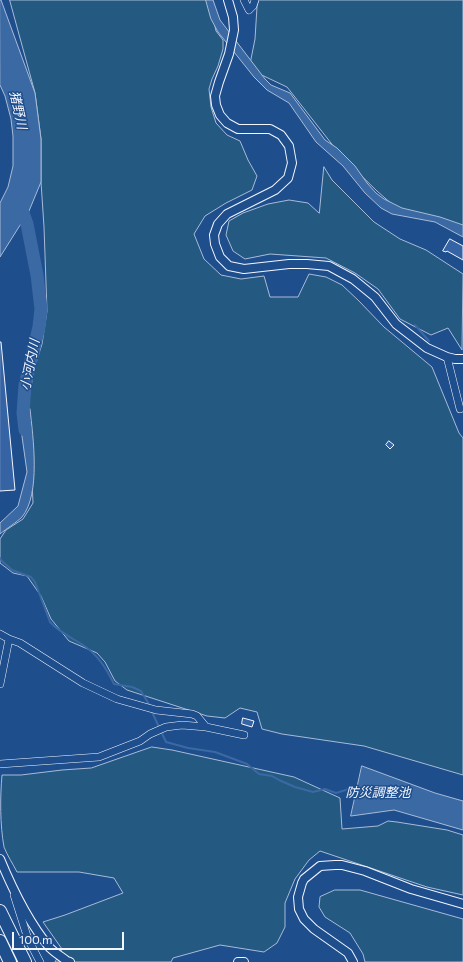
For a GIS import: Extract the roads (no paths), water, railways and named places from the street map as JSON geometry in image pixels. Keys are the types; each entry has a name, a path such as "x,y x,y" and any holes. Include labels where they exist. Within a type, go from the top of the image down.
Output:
{"highway":[{"path":"0,911 25,962"},
{"path":"0,941 10,962"}],"street":[{"path":"228,0 233,17 234,33 229,54 215,96 216,105 220,116 238,129 270,129 281,135 289,146 292,163 288,178 275,190 226,214 218,224 214,235 215,244 220,257 229,266 244,269 289,264 329,266 353,279 375,297 396,324 427,348 447,357 463,359"},
{"path":"244,0 249,10 253,6 255,0"},
{"path":"447,357 460,409"},
{"path":"0,634 20,643 83,683 117,699 156,710 192,714 197,716 206,727"},
{"path":"0,684 9,639"},
{"path":"0,764 99,757 140,741 150,734 166,727 182,725 206,727 244,735"},
{"path":"0,859 11,885 28,939 40,962"},
{"path":"353,962 348,953 314,929 304,919 299,909 298,897 304,879 320,866 342,865 365,871 411,889 463,904"},
{"path":"11,885 36,928 51,949 70,962"},
{"path":"238,962 244,962"}],"water":[{"name":"猪野川","path":"0,0 35,93 41,139 41,182 29,211 0,257 0,203 8,187 13,166 13,136 11,119 5,96 0,85"},
{"path":"206,0 213,0 220,20 265,79 271,85 290,93 325,140 337,148 355,166 376,193 402,208 440,217 463,225 463,237 435,222 392,214 381,208 365,193 343,166 316,142 289,103 267,90 254,77 218,32 211,19"},
{"path":"30,409 34,449 34,480 32,494 28,507 22,517 0,534 0,523 18,506 27,472 19,415"},
{"name":"防災調整池","path":"362,766 435,793 463,801 463,830 394,810 351,816"}],"waterway":[{"name":"小河内川","path":"18,203 27,224 37,275 41,309 39,327 25,385 23,413 25,430"},
{"path":"415,325 429,341"},
{"path":"0,558 12,570 31,577 35,582 50,622 54,626 93,653 105,667 114,684 132,687 141,691 150,706"},
{"path":"152,712 166,742 188,748 215,752 247,764 259,774 272,776 295,787 313,792 325,789 336,793 349,789 359,791"}]}
